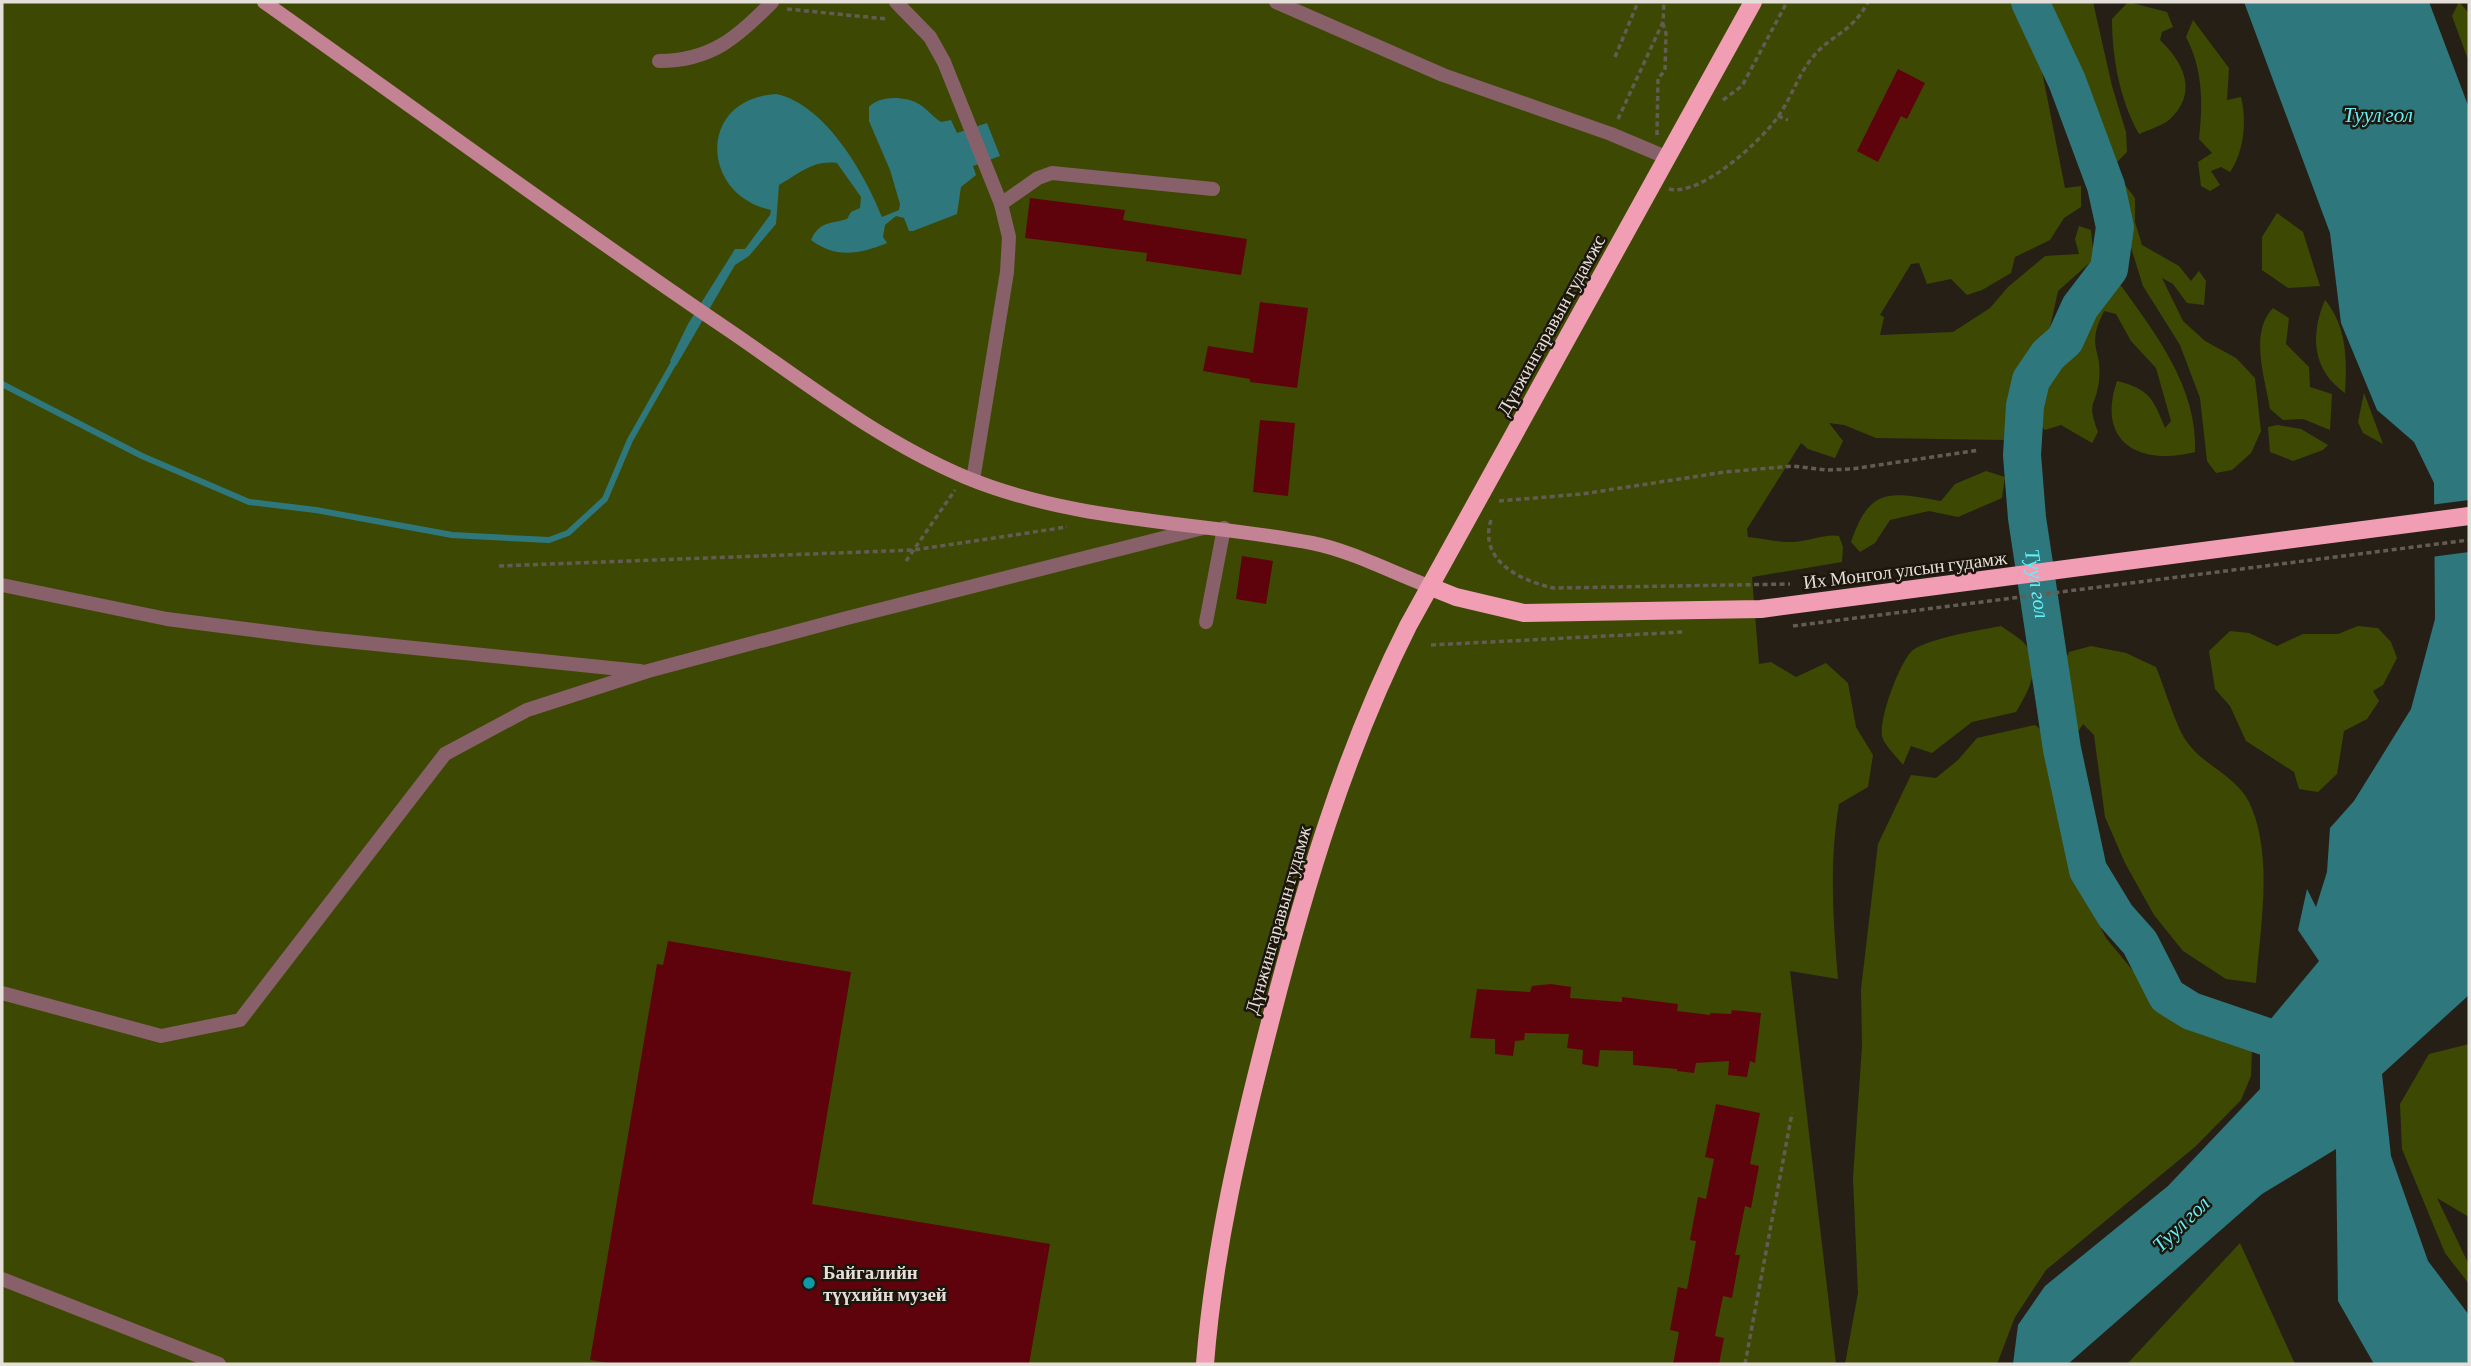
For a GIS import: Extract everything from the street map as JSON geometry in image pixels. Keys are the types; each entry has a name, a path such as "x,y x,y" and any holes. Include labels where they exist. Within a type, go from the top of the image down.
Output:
{"main road":[{"path":"1662,155 1754,2"},
{"name":"Дүнжингаравын гудамжс","path":"1472,513 1662,186 1662,155"},
{"name":"Дүнжингаравын гудамж","path":"1205,1364 1221,1233 1259,1064 1293,939 1365,715 1408,626 1472,513"},
{"name":"Их Монгол улсын гудамж","path":"1431,587 1479,603 1524,613 1761,609 2469,516"}],"street":[{"path":"264,2 723,327 866,423 968,478 1038,500 1113,518 1224,528 1317,544 1431,587"},
{"path":"896,2 916,21 937,49 965,113 1008,228 1009,257 968,478"},
{"path":"1276,2 1443,75 1611,134 1662,155"},
{"path":"659,61 696,57 727,44 770,4"},
{"path":"1001,204 1038,178 1062,172 1213,189"},
{"path":"2,993 161,1036 240,1020 445,754 527,710 648,671 958,588 1208,527"},
{"path":"1206,622 1224,528"},
{"path":"2,585 181,621 316,638 648,671"},
{"path":"2,1279 219,1364"}],"path":[{"path":"1615,57 1637,2"},
{"path":"1662,155 1658,78 1665,71 1664,2"},
{"path":"1717,108 1742,86 1787,2"},
{"path":"1662,186 1688,189 1720,171 1778,116 1811,59 1851,28 1868,2"},
{"path":"770,4 916,21"},
{"path":"1611,134 1663,22"},
{"path":"1778,116 1788,120"},
{"path":"1662,186 1676,179"},
{"path":"1662,186 1663,201"},
{"path":"1481,495 1500,501 1582,494 1725,472 1793,466 1826,470 1852,468 1979,450"},
{"path":"906,561 968,478"},
{"path":"1496,508 1506,489"},
{"path":"1493,514 1488,535 1495,555 1511,572 1539,585 1589,589 1792,584"},
{"path":"499,566 914,550 1075,525"},
{"path":"1787,627 2469,540"},
{"path":"1431,645 1691,632"},
{"path":"1745,1364 1792,1113"}],"green space":[{"path":"2,2 2023,2 2036,41 2065,188 2081,186 2081,207 2064,218 2050,240 2015,257 2011,273 1982,290 1967,295 1951,279 1927,284 1919,263 1911,264 1880,315 1884,317 1880,335 1953,332 1990,308 2008,287 2045,256 2079,254 2075,239 2079,226 2091,230 2094,259 2058,291 2049,332 2015,392 2007,440 1876,438 1844,425 1829,423 1843,441 1835,458 1808,449 1801,443 1747,529 1748,537 1783,542 1839,536 1843,547 1842,562 1752,577 1759,664 1771,662 1796,677 1826,663 1848,683 1856,727 1873,755 1868,787 1839,804 1833,869 1838,979 1790,971 1836,1364 2,1364"},
{"path":"2042,2 2093,2 2112,86 2126,132 2127,152 2116,163 2095,117 2066,38"},
{"path":"2128,2 2167,12 2173,27 2162,32 2160,40 2176,58 2185,78 2186,89 2178,110 2169,120 2139,134 2122,93 2114,49 2112,19"},
{"path":"2459,2 2469,13 2469,62 2452,16"},
{"path":"2193,20 2229,68 2227,100 2241,97 2243,106 2243,136 2235,164 2230,172 2221,167 2211,171 2220,185 2210,191 2201,186 2198,162 2212,153 2199,139 2199,74 2186,37"},
{"path":"2125,185 2135,198 2135,222 2142,245 2179,266 2191,281 2199,271 2206,281 2204,305 2187,303 2173,284 2162,278 2183,321 2205,341 2236,358 2255,378 2261,431 2251,453 2232,470 2216,473 2207,461 2200,398 2180,345 2143,286 2117,203"},
{"path":"2277,213 2303,232 2320,286 2288,288 2262,270 2262,237"},
{"path":"2116,279 2158,339 2181,382 2194,428 2195,452 2157,456 2128,445 2118,434 2113,420 2112,402 2117,381 2143,391 2153,402 2165,428 2171,421 2156,368 2131,341 2116,314 2104,311 2095,341 2100,369 2092,409 2098,432 2092,443 2061,425 2045,430 2038,424 2041,395 2074,338"},
{"path":"2325,300 2342,332 2346,369 2345,393 2326,374 2317,351 2317,326"},
{"path":"2273,308 2289,318 2286,344 2309,367 2310,387 2332,394 2330,430 2303,419 2283,420 2270,409 2260,343 2266,318"},
{"path":"2364,393 2383,444 2363,433 2358,422"},
{"path":"2277,425 2301,429 2328,445 2323,450 2293,461 2270,452 2268,427"},
{"path":"1986,471 2005,477 2002,498 1958,517 1929,511 1890,520 1875,543 1860,552 1851,542 1858,524 1874,502 1895,495 1941,501 1955,484"},
{"path":"2001,626 2026,645 2032,657 2031,681 2016,712 1972,722 1932,753 1911,746 1903,765 1883,739 1882,732 1890,693 1908,656 1913,650 1931,642"},
{"path":"2358,626 2378,628 2391,642 2397,658 2383,685 2373,691 2379,701 2367,719 2344,731 2337,774 2318,792 2299,789 2294,772 2246,741 2230,706 2215,689 2209,651 2230,631 2249,633 2277,646 2303,634 2338,634"},
{"path":"2091,646 2126,653 2156,667 2174,717 2187,742 2236,785 2249,802 2257,822 2263,867 2256,983 2226,979 2183,951 2154,915 2125,863 2105,817 2094,735 2083,724 2071,742 2059,709 2059,685 2069,652"},
{"path":"2035,725 2045,733 2069,866 2106,938 2172,1018 2218,1038 2252,1047 2251,1076 2241,1100 2196,1146 2046,1270 2015,1317 1997,1364 1845,1364 1858,1293 1853,1178 1862,1046 1861,989 1878,844 1911,775 1936,778 1958,760 1977,738"},
{"path":"2469,1044 2469,1217 2437,1198 2469,1265 2469,1284 2445,1253 2402,1149 2400,1104 2429,1054"},
{"path":"2240,1243 2295,1364 2127,1364"}],"water":[{"name":"Туул гол","path":"2244,2 2429,2 2469,108 2469,995 2382,1074 2391,1156 2428,1261 2469,1315 2469,1364 2374,1364 2338,1301 2336,1149 2262,1194 2068,1364 2013,1364 2018,1325 2045,1286 2168,1186 2260,1089 2260,1032 2319,961 2298,930 2307,889 2316,907 2327,872 2330,828 2354,801 2411,709 2435,619 2434,483 2414,442 2377,410 2341,323 2330,233"},
{"path":"776,94 794,100 827,126 854,162 882,217 899,210 900,204 890,170 869,121 869,107 873,103 893,98 914,101 941,122 951,120 957,133 987,123 1000,156 973,166 976,175 961,187 957,214 913,231 909,231 904,218 896,216 885,225 883,237 887,243 858,252 830,250 811,240 822,226 847,219 851,212 860,208 861,197 837,163 813,166 779,185 776,224 749,256 735,265 676,366 670,361 688,324 735,249 745,249 771,210 748,201 731,186 721,168 717,148 721,129 732,112 750,100"}],"pier":[{"path":"2469,500 2469,552 2431,557 2430,505"}],"building":[{"path":"1898,69 1925,83 1907,119 1901,116 1878,162 1857,151"},
{"path":"1030,198 1125,210 1123,220 1247,239 1241,275 1146,261 1147,253 1025,238"},
{"path":"1260,302 1308,308 1297,388 1250,382 1250,379 1203,371 1208,346 1253,353"},
{"path":"1260,420 1295,423 1288,496 1253,492"},
{"path":"1242,556 1273,561 1266,604 1236,599"},
{"path":"668,941 851,972 812,1204 1050,1244 1029,1364 615,1364 590,1360 657,964 663,965"},
{"path":"1551,984 1571,987 1570,998 1622,1002 1622,997 1678,1004 1677,1011 1710,1015 1731,1014 1732,1010 1761,1013 1755,1063 1750,1061 1747,1077 1728,1075 1729,1061 1696,1063 1694,1073 1633,1065 1633,1051 1600,1050 1598,1067 1582,1064 1583,1050 1567,1048 1569,1034 1525,1033 1524,1040 1515,1041 1513,1056 1495,1054 1495,1039 1470,1038 1477,989 1530,992 1532,986"},
{"path":"1716,1104 1760,1113 1750,1164 1759,1166 1751,1208 1745,1206 1735,1255 1740,1255 1732,1298 1723,1296 1715,1336 1724,1338 1719,1364 1673,1364 1679,1332 1670,1330 1678,1287 1687,1289 1696,1241 1690,1240 1698,1197 1706,1199 1714,1159 1705,1157"}],"waterway":[{"name":"Туул гол","path":"2030,2 2067,81 2106,186 2115,227 2109,269 2080,307 2065,340 2048,355 2031,380 2025,406 2022,455 2027,518 2062,749 2088,870 2116,916 2140,943 2167,996 2191,1011 2279,1041 2301,1066"},
{"path":"2,384 142,456 249,502 316,510 452,535 549,540 568,533 605,499 630,440 677,357"}],"place":[{"name":"Байгалийн түүхийн музей","path":"809,1283"}]}
